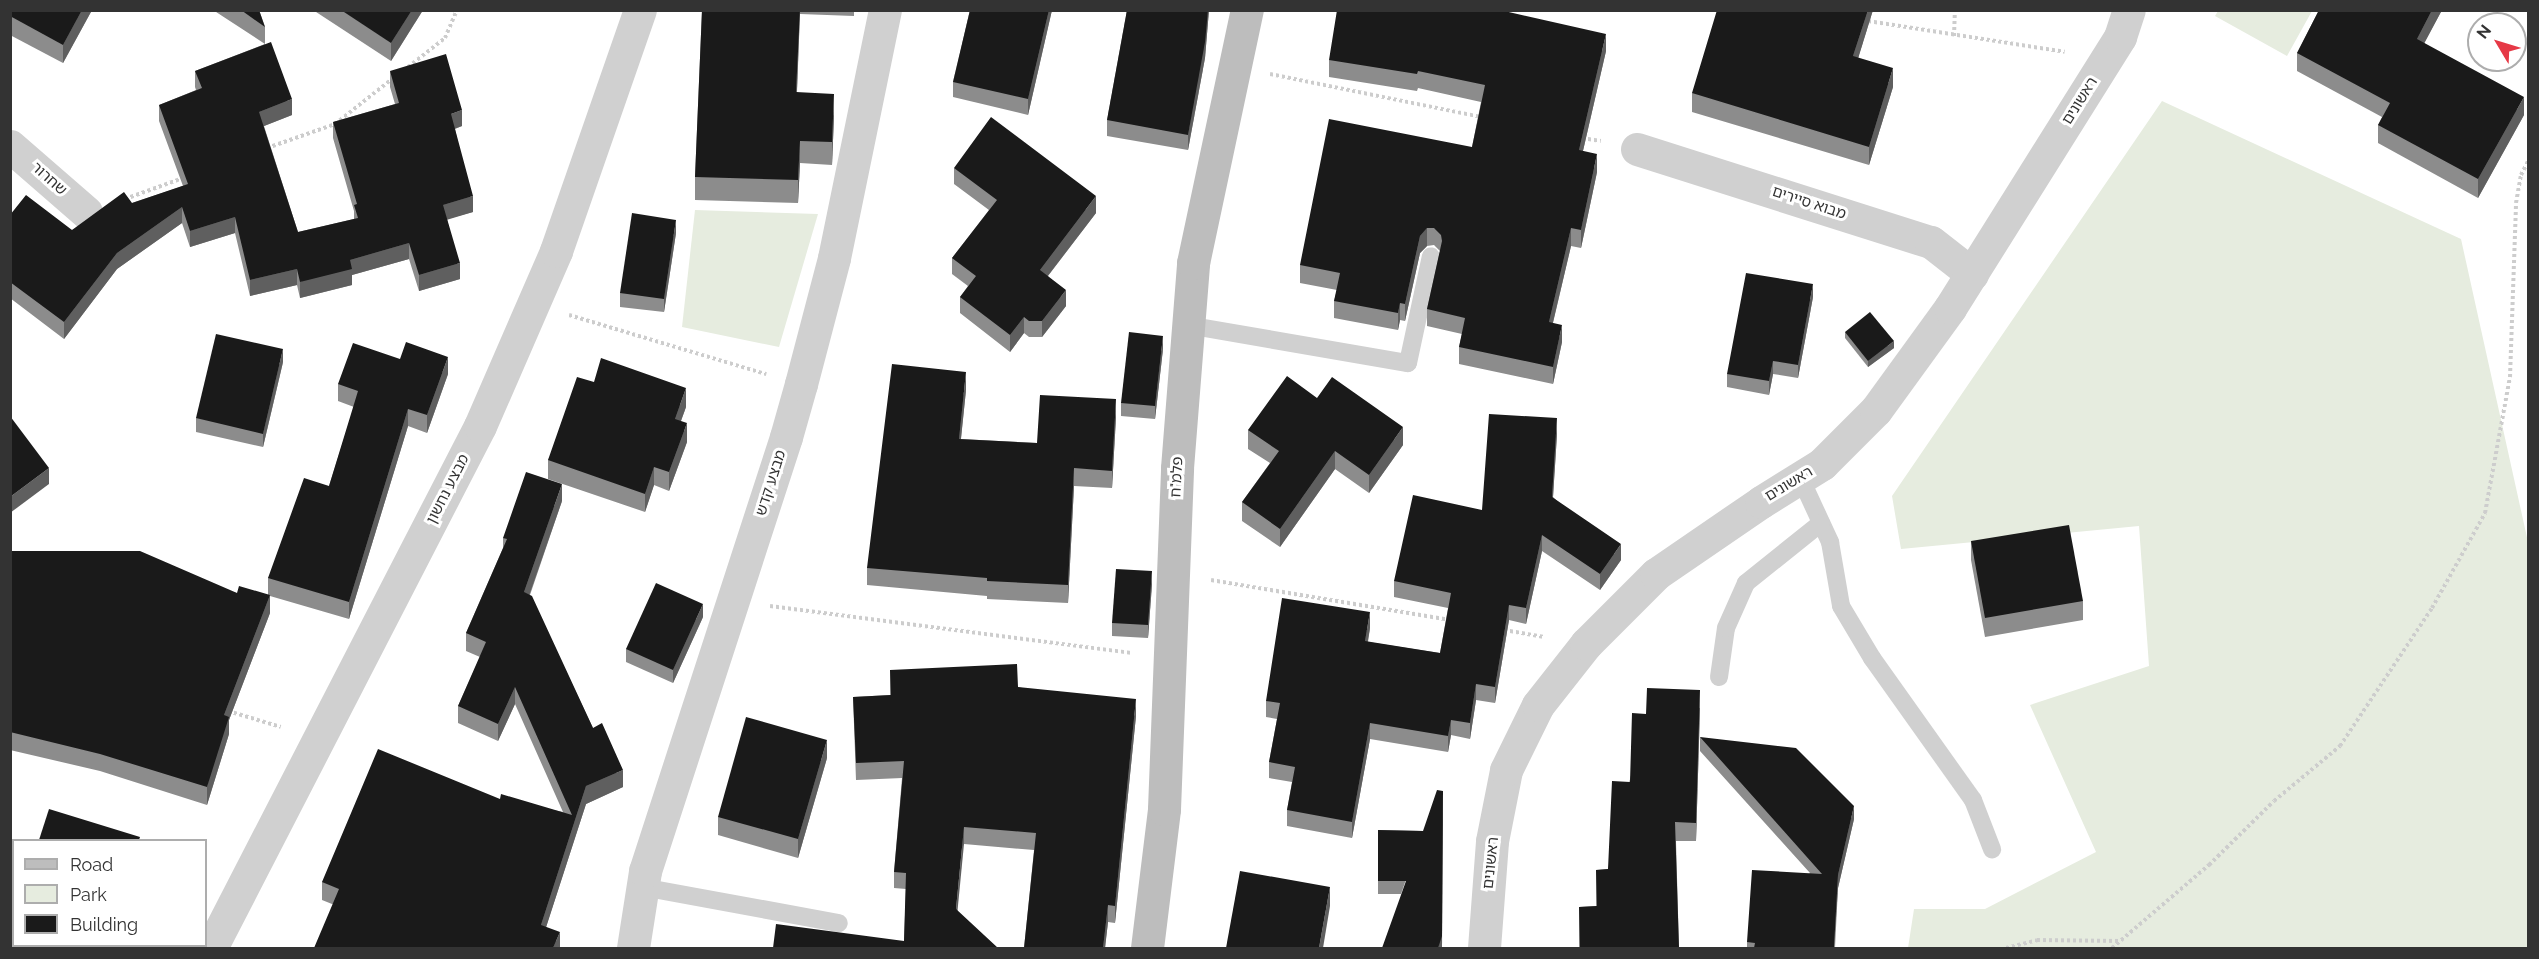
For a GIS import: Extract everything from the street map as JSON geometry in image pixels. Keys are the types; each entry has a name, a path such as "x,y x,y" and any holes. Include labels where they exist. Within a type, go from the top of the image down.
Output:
{"street":[{"name":"מבצע נחשון","path":"211,948 480,426 556,251 640,10"},
{"name":"מבצע קדש","path":"633,948 642,887 801,384 834,258 885,10"},
{"name":"פלמ\"ח","path":"1147,948 1164,809 1173,573 1187,325 1193,263 1247,10"},
{"name":"ראשונים","path":"1484,948 1492,841 1506,770 1538,705 1586,644 1656,574 1822,464 1876,410 1972,274 2120,38 2129,10"},
{"name":"שחרור","path":"10,146 86,213"},
{"name":"מבוא סיירים","path":"1637,149 1931,242 1972,274"}],"lane":[{"path":"1187,325 1408,363 1431,256"},
{"path":"1800,477 1830,542 1841,606 1872,658 1973,800 1992,849"},
{"path":"1719,677 1726,628 1746,583 1821,523"},
{"path":"642,887 839,923"}],"path":[{"path":"256,152 335,124 445,38 457,10"},
{"path":"1954,36 1955,10"},
{"path":"1866,21 2107,58"},
{"path":"1234,67 1487,118"},
{"path":"1579,137 1637,149"},
{"path":"2112,948 2209,865 2274,801 2340,746 2432,608 2485,513 2510,377 2516,203 2521,175 2529,161"},
{"path":"86,213 188,176"},
{"path":"533,304 801,384"},
{"path":"1173,573 1456,622"},
{"path":"733,601 1170,657"},
{"path":"1503,630 1586,644"},
{"path":"227,711 319,738"},
{"path":"2006,948 2037,940 2121,941"}],"green space":[{"path":"2218,10 2312,11 2287,56 2215,16"},
{"path":"2162,101 2461,239 2528,542 2528,948 1908,948 1914,909 1985,909 2096,852 2030,705 2149,666 2139,526 1901,549 1892,496"},
{"path":"695,210 818,214 779,347 682,327"}],"building":[{"path":"10,10 82,10 63,45 10,16"},
{"path":"241,10 259,10 265,27"},
{"path":"341,10 412,10 391,43"},
{"path":"702,10 800,10 796,92 834,94 832,142 800,141 798,180 695,177"},
{"path":"970,10 1049,10 1028,99 953,82"},
{"path":"1127,10 1208,10 1205,42 1188,135 1107,120"},
{"path":"1337,10 1500,10 1606,34 1579,150 1597,154 1581,230 1571,228 1549,322 1562,325 1553,367 1459,347 1465,318 1427,309 1442,241 1441,235 1434,228 1427,228 1420,236 1405,304 1400,303 1398,313 1334,301 1340,273 1300,265 1329,119 1472,147 1485,85 1418,71 1417,74 1329,60"},
{"path":"1717,10 1868,10 1853,56 1893,68 1869,147 1692,93"},
{"path":"2319,10 2432,10 2417,39 2467,66 2467,72 2478,72 2524,97 2478,179 2378,125 2390,103 2297,53"},
{"path":"271,42 292,99 259,112 298,232 358,218 354,205 357,204 333,122 399,103 390,71 446,54 462,110 451,114 473,196 443,205 460,263 419,275 409,243 350,260 352,269 300,282 297,269 250,280 235,217 190,231 182,207 117,253 64,322 10,282 10,215 26,195 72,230 124,192 132,203 188,184 159,105 202,88 195,71"},
{"path":"991,117 1096,196 1040,270 1066,290 1042,321 1029,321 1024,317 1010,335 960,297 976,276 952,258 997,200 954,168"},
{"path":"632,213 676,220 664,299 620,293"},
{"path":"1746,273 1813,284 1798,365 1773,361 1769,381 1727,374"},
{"path":"1870,312 1894,341 1868,361 1845,332"},
{"path":"1129,332 1163,336 1155,406 1121,403"},
{"path":"216,334 283,349 263,434 196,418"},
{"path":"406,342 448,357 427,415 408,409 349,602 268,578 304,478 329,486 358,391 338,384 353,343 400,359"},
{"path":"601,358 686,388 675,419 687,423 669,472 654,467 645,494 548,460 577,377 594,382"},
{"path":"892,364 966,372 959,439 1037,443 1040,395 1116,399 1112,471 1074,468 1068,585 987,581 987,578 867,568"},
{"path":"1287,376 1317,398 1332,377 1403,427 1369,475 1335,451 1280,529 1242,502 1279,451 1248,430"},
{"path":"1489,414 1557,418 1552,497 1621,544 1600,574 1542,535 1526,608 1509,605 1495,687 1476,684 1470,723 1451,720 1448,736 1370,723 1352,822 1287,810 1295,767 1269,762 1280,703 1266,701 1282,598 1370,612 1365,641 1440,653 1451,593 1394,581 1413,495 1482,510"},
{"path":"10,416 49,468 10,497"},
{"path":"526,472 562,484 524,592 532,596 593,728 602,723 623,770 586,786 541,925 560,932 553,948 314,948 339,889 322,882 378,749 500,799 501,794 572,815 515,687 498,724 458,706 486,642 466,633 507,539 503,538"},
{"path":"2069,525 2083,601 1985,618 1971,541"},
{"path":"10,551 140,551 237,593 239,586 270,595 224,715 229,717 207,787 100,754 10,732 10,648 12,643"},
{"path":"1116,569 1152,571 1148,625 1112,623"},
{"path":"656,583 703,604 673,670 626,649"},
{"path":"1017,664 1018,687 1136,699 1115,906 1108,905 1103,948 1024,948 1036,833 964,827 956,909 998,948 773,948 776,924 904,941 906,873 894,872 904,761 856,763 853,697 891,695 890,670"},
{"path":"1647,688 1700,690 1696,823 1675,822 1679,948 1580,948 1579,907 1597,906 1596,870 1608,869 1612,781 1630,782 1632,713 1646,714"},
{"path":"746,717 827,740 798,839 718,817"},
{"path":"1700,737 1796,748 1854,806 1838,875 1834,947 1754,948 1755,943 1747,942 1752,870 1822,874"},
{"path":"1437,790 1443,791 1442,936 1438,948 1382,948 1406,881 1378,881 1378,830 1423,831"},
{"path":"49,809 140,837 139,839 39,839"},
{"path":"1240,871 1330,887 1319,948 1226,948"},
{"path":"58,947 133,947 133,948"}]}
